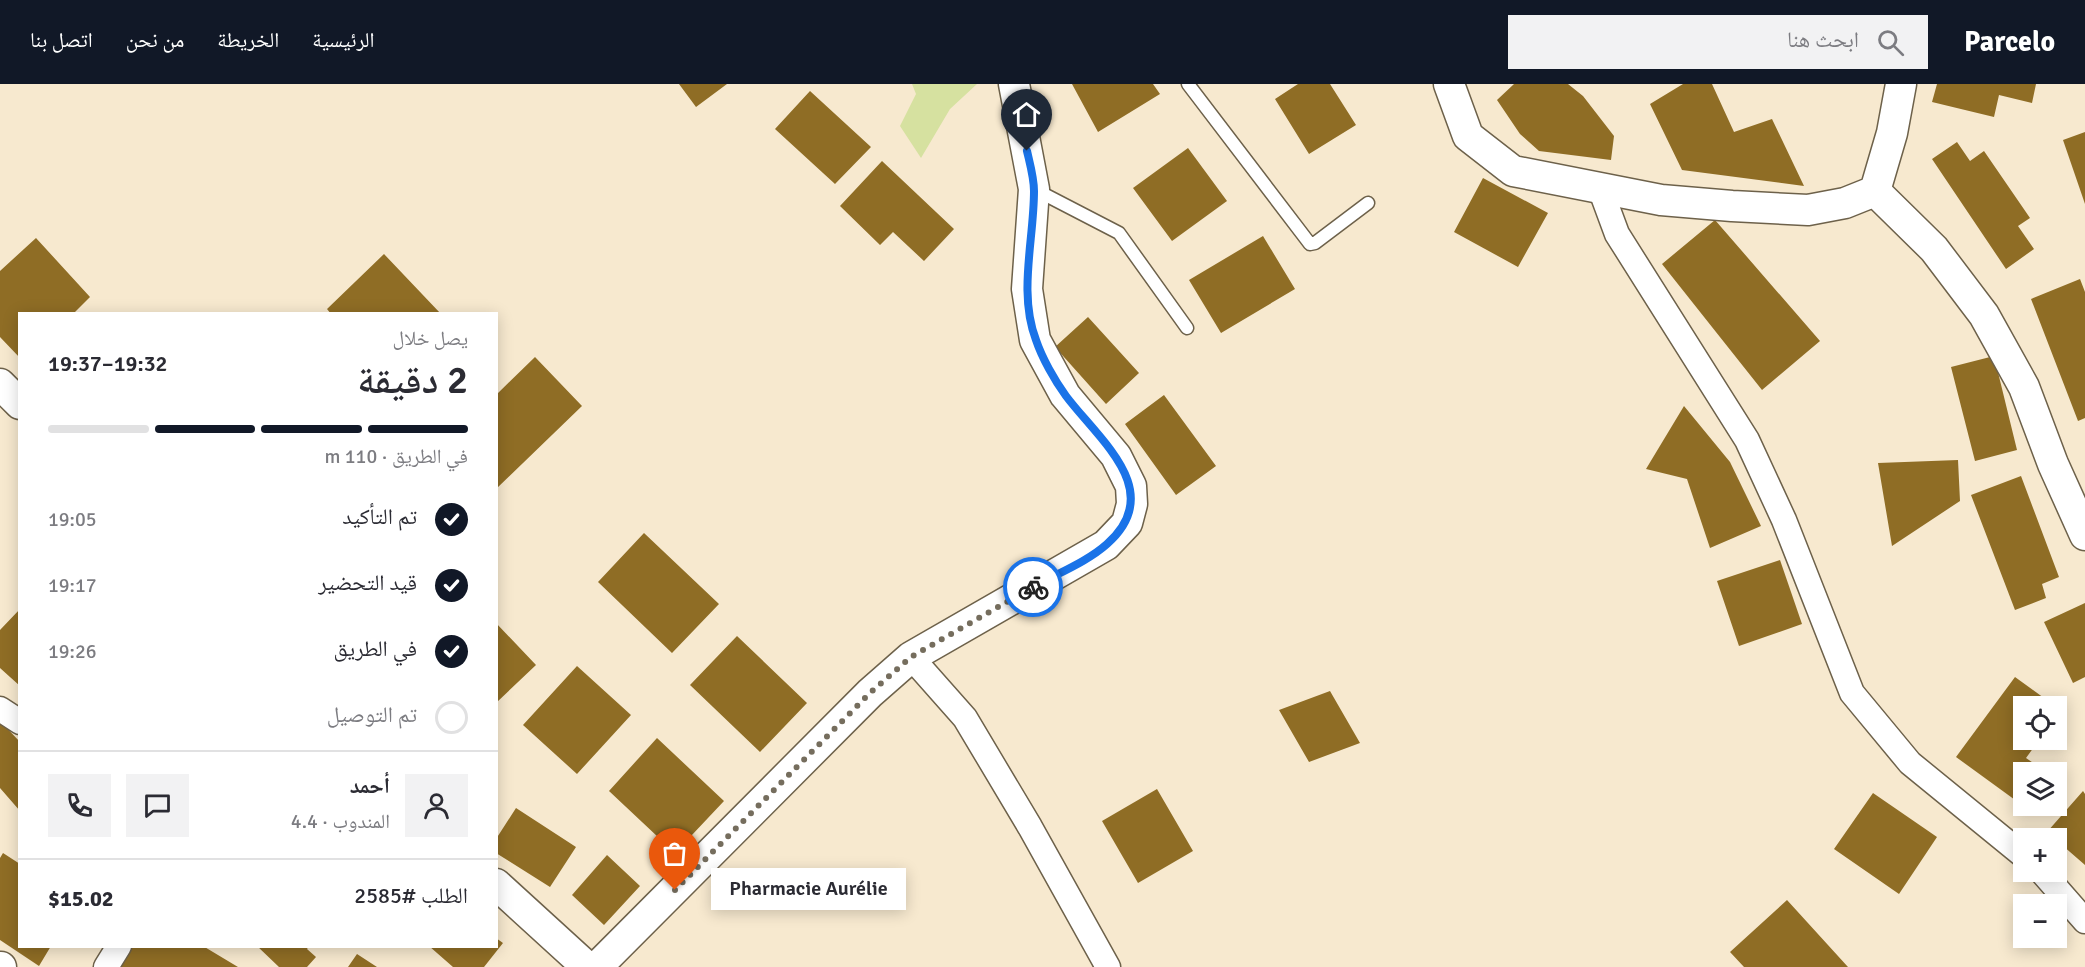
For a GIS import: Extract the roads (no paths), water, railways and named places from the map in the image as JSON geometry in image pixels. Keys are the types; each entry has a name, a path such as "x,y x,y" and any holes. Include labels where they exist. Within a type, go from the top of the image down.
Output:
{"street":[{"path":"597,967 870,693 911,657 1106,545 1127,523 1132,504 1131,486 1116,456 1065,394 1035,340 1027,289 1034,189 1014,84"},
{"path":"1449,84 1468,136 1513,171 1661,200 1808,210 1845,203 1875,191"},
{"path":"1875,191 1892,133 1901,84"},
{"path":"1600,188 1617,234 1748,440 1784,520 1852,693 1910,763 2013,847"},
{"path":"1875,191 1934,249 1984,315 2024,387 2053,464 2085,535"},
{"path":"0,384 18,402"},
{"path":"911,657 965,718 1030,827 1108,967"},
{"path":"0,709 18,721"},
{"path":"2051,882 2085,921"},
{"path":"498,887 587,967"},
{"path":"106,967 118,948"}],"lane":[{"path":"1188,84 1310,244 1315,243 1368,203"},
{"path":"1034,189 1119,233 1187,328"}],"place":[{"name":"Pharmacie Aurélie","path":"675,890"}]}
